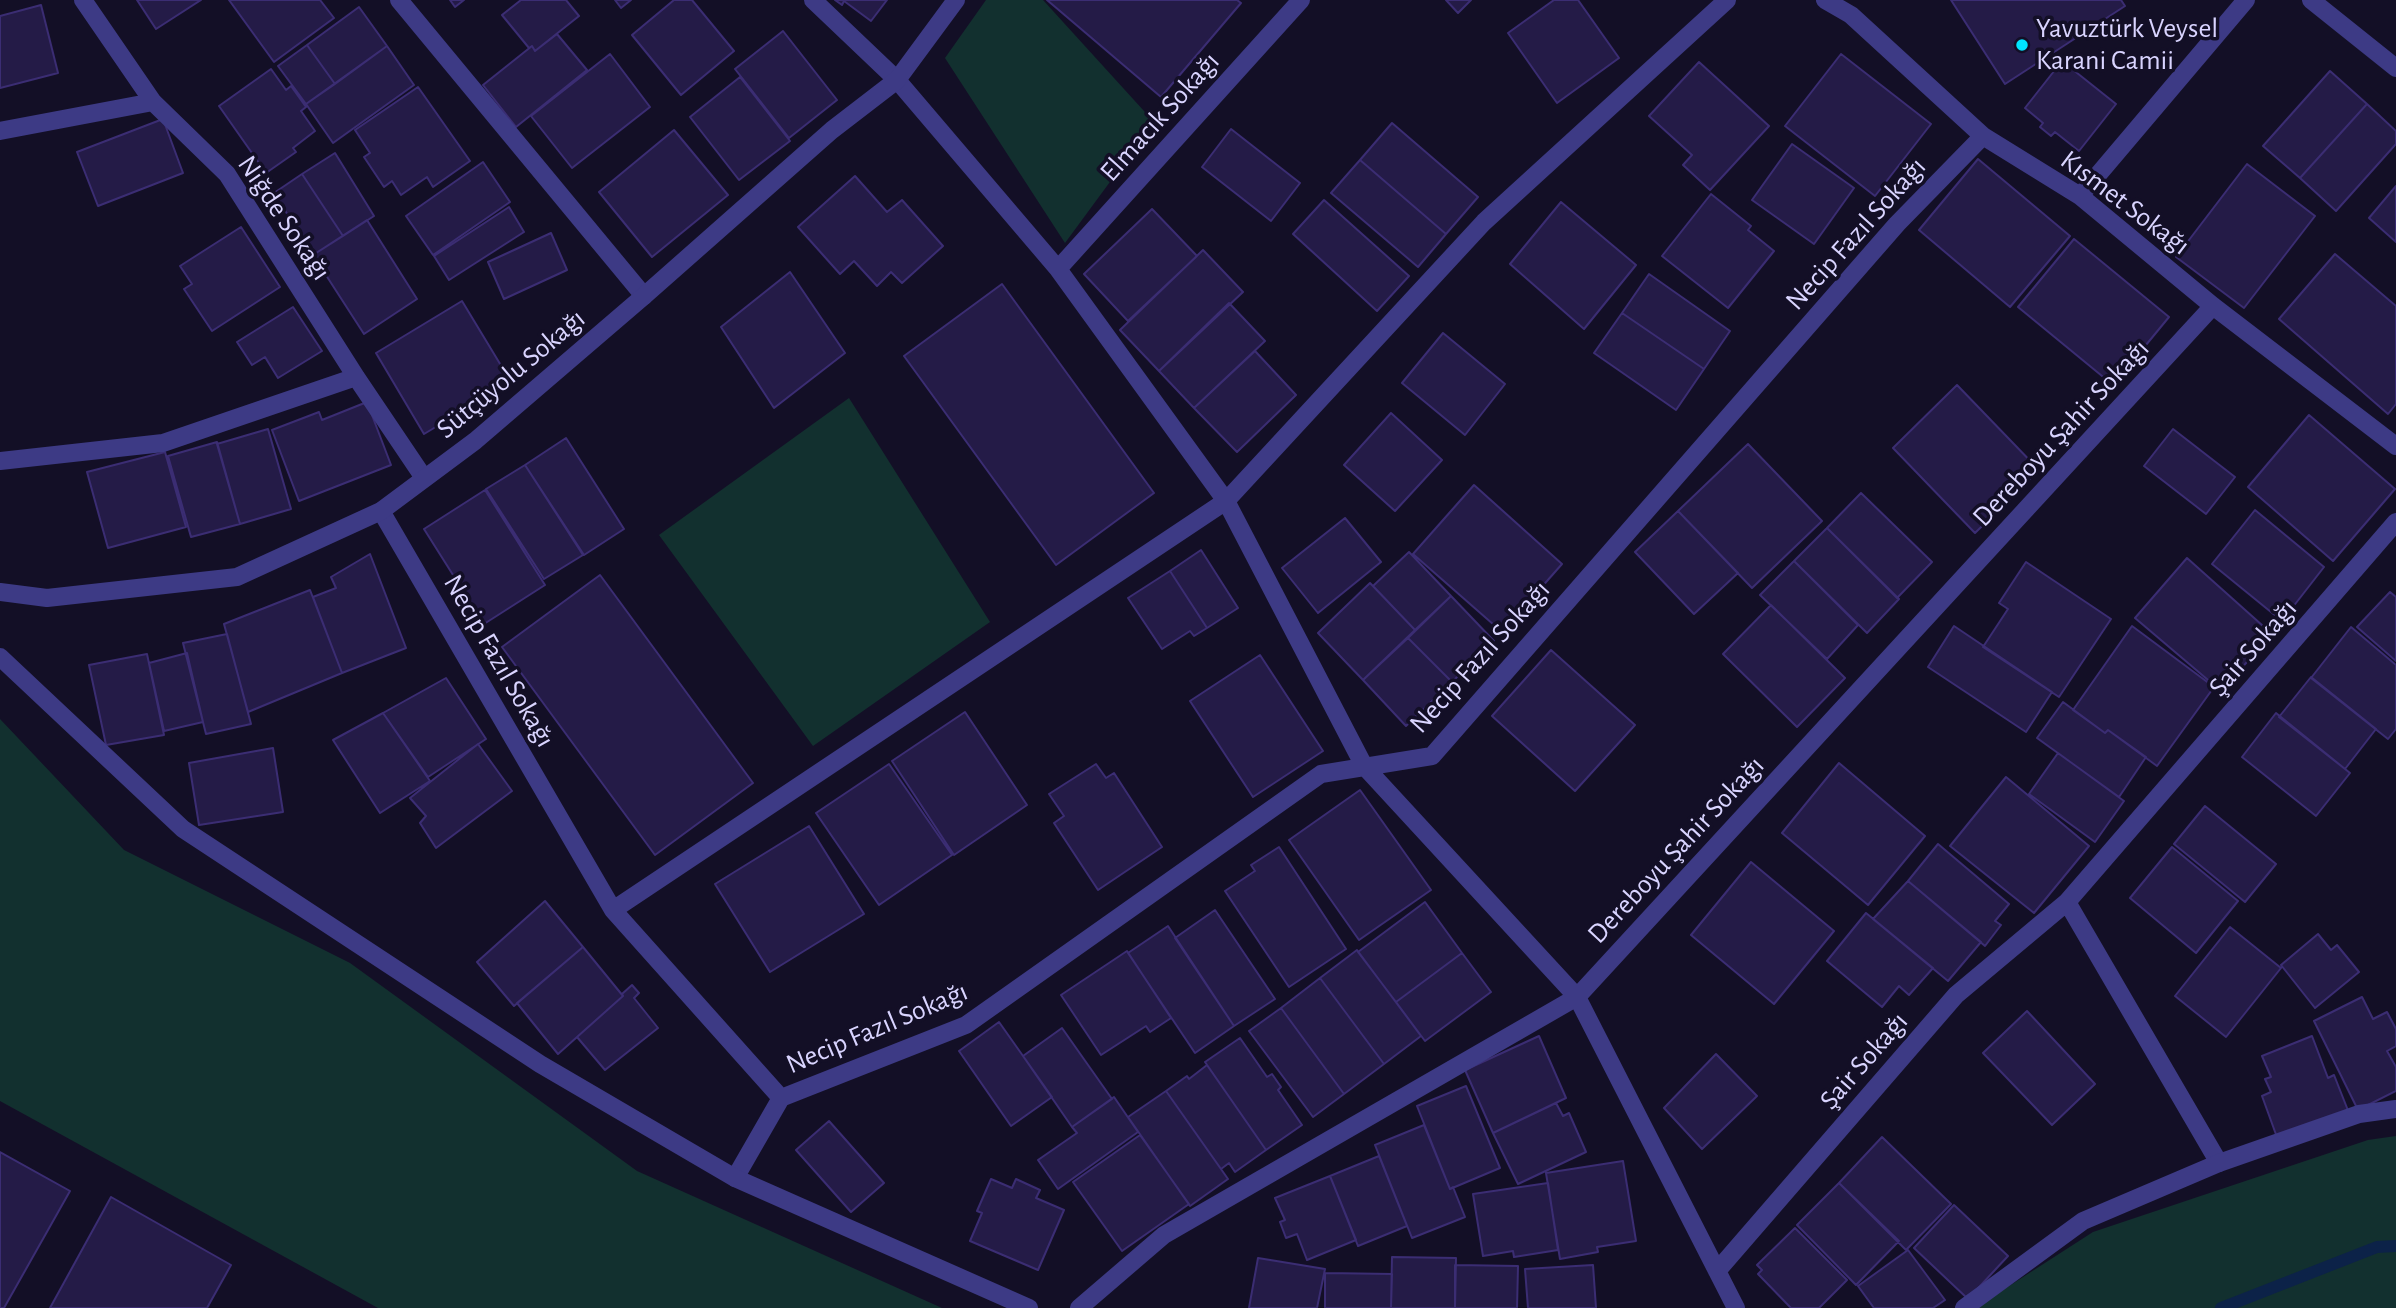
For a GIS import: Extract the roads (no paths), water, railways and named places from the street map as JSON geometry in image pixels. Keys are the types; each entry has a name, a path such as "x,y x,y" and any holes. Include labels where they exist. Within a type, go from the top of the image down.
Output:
{"street":[{"name":"Niğde Sokağı","path":"83,0 153,102 228,174 356,377 424,478"},
{"path":"399,0 644,296"},
{"path":"813,0 897,80 1058,269 1226,501 1364,766 1577,997 1736,1308"},
{"name":"Sütçüyolu Sokağı","path":"0,592 47,598 237,577 381,511 475,441 832,130 897,80 956,0"},
{"name":"Elmacık Sokağı","path":"1058,269 1301,0"},
{"path":"613,910 1226,501 1484,222 1727,0"},
{"name":"Kısmet Sokağı","path":"1825,0 1851,15 1983,136 2080,196 2213,306 2396,446"},
{"path":"2080,196 2246,0"},
{"path":"2311,0 2396,68"},
{"path":"0,131 153,102"},
{"name":"Necip Fazıl Sokağı","path":"735,1178 781,1098 966,1024 1321,774 1432,756 1897,223 1983,136"},
{"name":"Dereboyu Şahir Sokağı","path":"1079,1308 1164,1235 1577,997 2213,306"},
{"path":"0,461 163,443 356,377"},
{"name":"Necip Fazıl Sokağı","path":"381,511 613,910 781,1098"},
{"name":"Şair Sokağı","path":"1717,1271 1956,995 2067,902 2396,522"},
{"path":"0,657 183,829 540,1064 735,1178 1030,1308"},
{"path":"2067,902 2219,1163"},
{"path":"1964,1308 2084,1221 2219,1163 2359,1114 2396,1109"}],"waterway":[{"path":"2221,1308 2377,1247 2396,1246"}],"place":[{"name":"Yavuztürk Veysel Karani Camii","path":"2022,45"}]}
